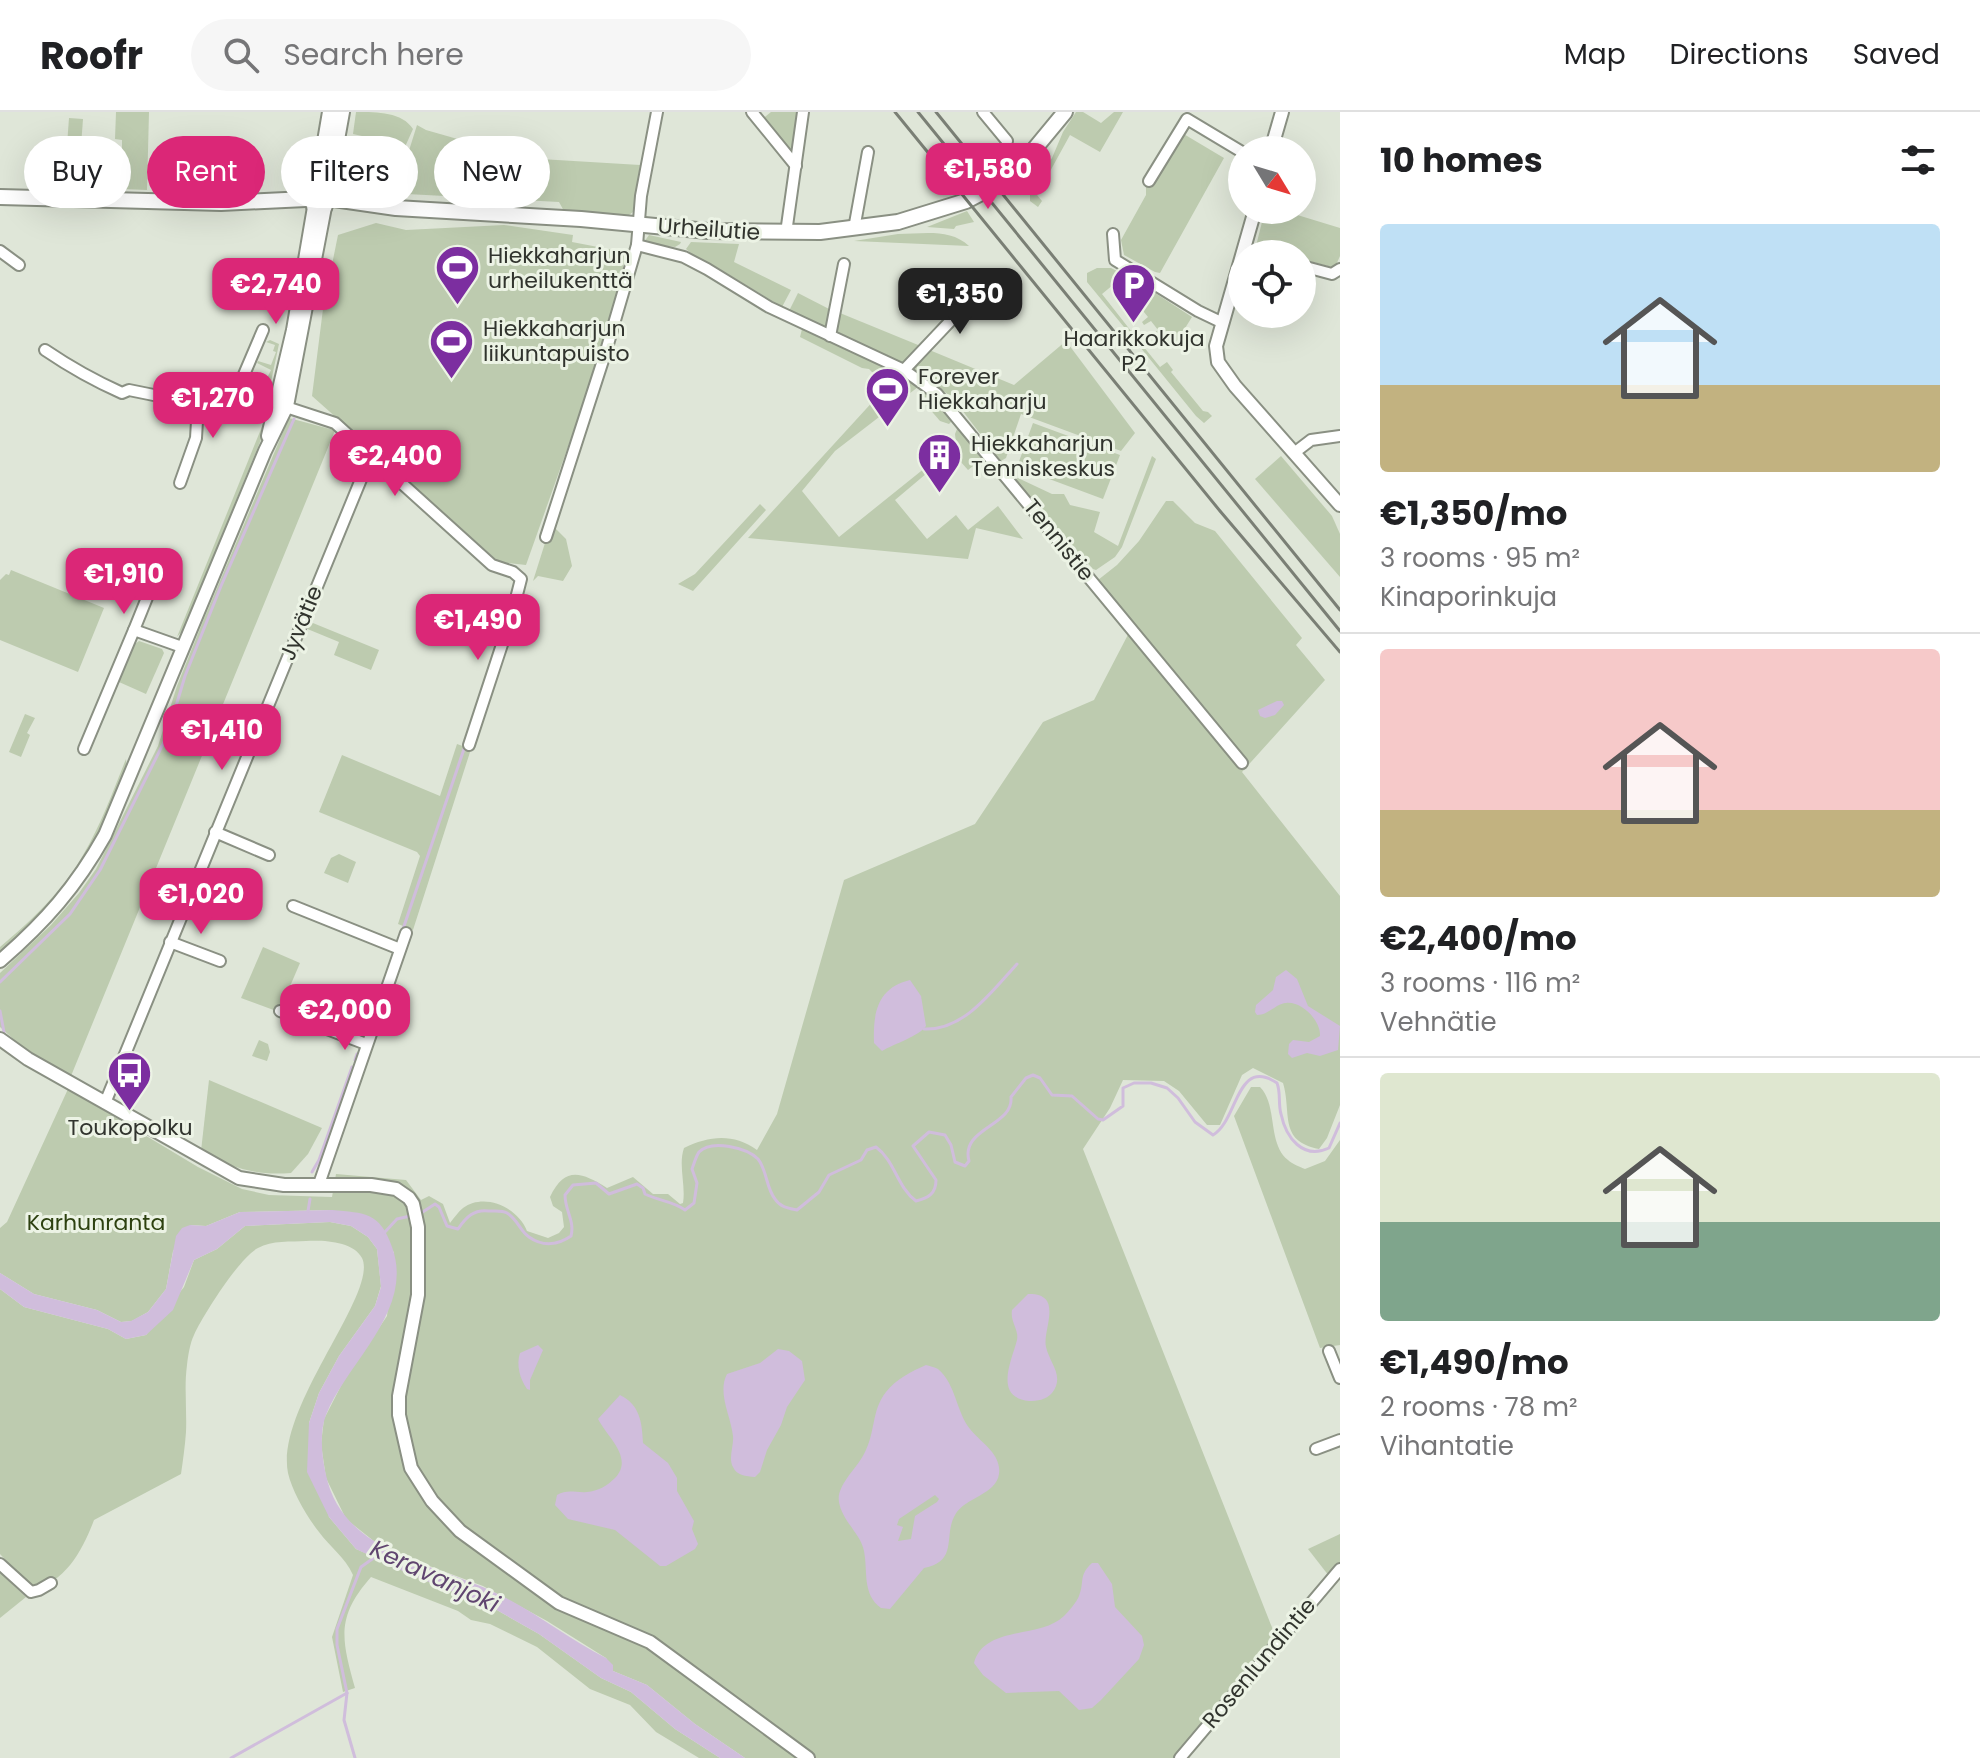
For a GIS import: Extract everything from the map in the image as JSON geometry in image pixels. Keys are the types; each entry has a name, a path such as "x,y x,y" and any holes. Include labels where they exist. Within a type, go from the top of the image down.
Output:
{"main road":[{"path":"328,136 330,112"},
{"path":"336,136 342,112"},
{"name":"Urheilutie","path":"396,208 708,231 786,233 854,229 898,222 944,209 985,191 1040,144 1065,112"},
{"name":"Urheilutie","path":"0,197 281,202"}],"street":[{"path":"546,537 637,245 637,224 657,112"},
{"path":"752,112 796,166"},
{"path":"786,233 803,112"},
{"path":"983,112 1007,141"},
{"path":"1275,136 1282,112"},
{"path":"1149,181 1187,119 1228,144"},
{"path":"854,229 868,152"},
{"path":"0,961 43,922 85,871 105,835 282,405 320,208"},
{"path":"1113,234 1115,260 1223,323"},
{"name":"Tennistie","path":"637,245 684,257 769,307 904,370 937,394 1242,763"},
{"path":"0,251 19,265"},
{"path":"830,336 844,264"},
{"path":"1316,270 1332,274 1340,269"},
{"path":"904,370 991,278"},
{"path":"1228,305 1215,353 1218,362 1340,505"},
{"path":"237,391 263,330"},
{"path":"45,350 78,369 84,376 122,393 129,390 198,404"},
{"path":"180,483 196,438 198,404 213,392 237,391 335,423 492,565 518,575 521,582 469,745"},
{"path":"1294,453 1311,440 1340,436"},
{"name":"Jyvätie","path":"105,1103 371,455"},
{"path":"84,749 163,558"},
{"path":"134,630 182,647"},
{"path":"215,832 269,855"},
{"path":"293,906 400,949"},
{"path":"319,1184 406,933"},
{"path":"170,942 220,961"},
{"path":"280,1011 366,1044"},
{"path":"0,1039 19,1053 239,1178 284,1185 387,1187 404,1194 415,1209 418,1227 418,1295 399,1396 399,1415 411,1468 432,1501 460,1531 541,1590 582,1614 650,1642 808,1758"},
{"path":"1329,1351 1340,1378"},
{"path":"1316,1449 1340,1440"},
{"path":"0,1564 31,1592 51,1583"},
{"name":"Rosenlundintie","path":"1180,1758 1340,1569"}],"green space":[{"path":"116,112 149,112 147,190 131,189 131,136 115,136"},
{"path":"356,112 389,114 403,119 413,129 410,136 353,134"},
{"path":"771,112 797,112 794,159 761,120"},
{"path":"1076,112 1083,112 1101,123 1114,112 1123,112 1100,152 1070,135 1037,195 1042,201 1038,207 1030,201 1030,189 1052,158"},
{"path":"69,118 83,119 82,136 68,136"},
{"path":"417,125 447,136 434,136 434,195 418,195 418,136 414,136"},
{"path":"1182,133 1224,158 1160,273 1124,255 1121,240 1146,195 1146,183"},
{"path":"1049,151 1044,162 1020,191 1014,182"},
{"path":"550,160 640,165 633,212 625,218 564,211 559,202 550,202"},
{"path":"967,211 974,222 954,229 927,227"},
{"path":"1316,221 1340,228 1340,256 1336,265 1331,267 1316,263 1316,240 1258,240 1262,224 1316,224"},
{"name":"Hiekkaharjun liikuntapuisto","path":"376,223 406,230 504,225 573,235 572,242 624,252 623,279 526,565 499,562 312,396 323,309 338,235"},
{"path":"898,234 945,234 969,246 854,241"},
{"path":"649,235 681,242 675,247 648,244 644,242"},
{"path":"691,242 739,244 734,262 791,290 782,307 713,265 699,260 686,249"},
{"path":"1097,268 1111,268 1125,275 1102,294 1131,331 1137,327 1141,332 1133,338 1087,282 1087,273"},
{"path":"1132,278 1192,317 1171,346 1161,334 1155,338 1152,335 1158,330 1151,321 1144,325 1142,322 1148,317 1123,286"},
{"path":"798,293 831,310 825,331 789,311"},
{"path":"840,313 923,347 906,363 900,363 838,333 835,329"},
{"path":"802,329 888,368 889,375 876,390 873,388 880,380 869,369 800,337"},
{"path":"1144,336 1149,341 1143,346 1160,367 1167,362 1173,370 1171,372 1203,411 1212,416 1204,423 1136,342"},
{"path":"270,340 279,344 269,391 263,392 247,383 262,388 271,370 257,363 271,365 276,352 273,351 275,345 266,342"},
{"path":"1066,341 1135,433 1121,451 1021,414 1006,458 1001,461 952,397 913,371 913,366 927,349 1014,385"},
{"path":"898,374 918,387 835,451 802,491 839,537 956,443 959,424 993,470 977,463 968,470 952,452 895,500 927,539 956,515 968,530 998,506 1023,539 976,528 968,559 748,538"},
{"path":"928,392 952,421 949,424 940,421 921,399 923,393"},
{"path":"289,418 336,428 71,1076 29,1053 0,1027 0,973 51,925 96,869 158,746 177,686"},
{"path":"265,419 269,420 183,630 177,637"},
{"path":"1033,423 1120,455 1103,499 1017,467"},
{"path":"1152,456 1156,459 1122,547 1115,557 1096,570 1014,480 1018,478 1052,494 1064,494 1070,505 1100,512 1094,532 1118,546"},
{"path":"1281,456 1332,516 1340,534 1340,577 1255,479"},
{"name":"Karhunranta","path":"1166,501 1173,501 1195,523 1215,531 1302,638 1296,645 1325,680 1242,772 1340,896 1340,1105 1327,1138 1319,1149 1297,1140 1292,1133 1283,1083 1253,1068 1242,1075 1220,1125 1207,1125 1179,1091 1164,1081 1123,1080 1110,1108 1083,1149 1275,1635 1174,1758 745,1758 695,1724 647,1685 613,1671 606,1658 547,1621 483,1586 375,1542 346,1519 326,1478 321,1444 324,1419 344,1380 387,1316 394,1252 332,1210 240,1212 206,1226 191,1225 173,1251 166,1289 148,1312 132,1321 121,1322 97,1310 34,1294 0,1273 0,1228 7,1222 68,1089 198,1167 242,1189 269,1195 332,1197 336,1174 406,1180 421,1200 429,1196 443,1204 450,1223 472,1203 491,1202 509,1209 527,1231 548,1238 564,1227 562,1212 553,1206 550,1197 568,1176 589,1178 607,1188 633,1177 653,1194 668,1194 680,1204 683,1203 684,1148 721,1138 739,1141 757,1150 777,1114 844,880 975,824 1043,722 1094,700 1133,625 1098,580 1139,541"},
{"path":"760,504 766,510 693,591 678,584 695,574"},
{"path":"551,524 566,539 572,566 563,581 538,576 533,581"},
{"path":"11,570 104,608 78,672 0,640 0,580"},
{"path":"308,621 379,650 371,670 334,655 339,642 305,628"},
{"path":"139,641 162,649 164,653 146,694 119,682"},
{"path":"25,714 35,718 27,733 30,735 21,757 9,752"},
{"path":"457,744 471,749 413,930 398,924 420,856 417,852 319,812 342,755 440,796"},
{"path":"126,759 114,799 80,866 38,918 0,953 0,947 46,905 75,868 95,832"},
{"path":"339,854 356,862 348,883 324,873 331,858"},
{"path":"263,947 300,963 279,1012 241,998"},
{"path":"259,1040 268,1044 270,1052 267,1061 252,1056"},
{"path":"209,1080 322,1128 308,1154 291,1173 244,1170 201,1151"},
{"path":"1251,1087 1260,1087 1266,1095 1277,1144 1292,1163 1305,1169 1325,1161 1340,1140 1340,1345 1320,1348 1234,1116"},
{"path":"330,1222 351,1226 368,1237 377,1249 381,1286 375,1306 339,1356 319,1393 309,1423 329,1517 356,1549 495,1609 539,1634 601,1678 631,1692 675,1729 720,1758 699,1758 656,1732 630,1705 590,1689 537,1647 490,1624 471,1620 458,1611 371,1577 351,1605 347,1617 345,1643 355,1688 343,1692 332,1637 353,1575 296,1496 288,1473 288,1447 296,1417 356,1297 363,1275 362,1258 345,1245 313,1241 263,1245 250,1254 223,1287 199,1326 189,1350 181,1474 94,1520 72,1563 44,1585 32,1588 0,1554 0,1289 24,1307 108,1329 126,1339 146,1335 184,1287 194,1260 217,1249 245,1226"},
{"path":"1340,1534 1340,1564 1329,1576 1308,1549"},
{"path":"0,1573 26,1597 0,1618"}],"water":[{"path":"1282,701 1284,705 1275,715 1260,716 1258,710"},
{"path":"1286,970 1297,979 1308,1006 1340,1026 1338,1050 1320,1056 1307,1053 1292,1058 1288,1054 1289,1044 1293,1040 1309,1042 1320,1036 1314,1018 1292,1003 1282,1004 1261,1015 1255,1012 1256,1005 1273,990 1276,977"},
{"path":"910,980 921,996 926,1026 882,1051 874,1043 879,1003 890,989"},
{"name":"Keravanjoki","path":"332,1210 370,1216 376,1221 387,1235 397,1270 387,1314 336,1395 322,1429 326,1475 336,1502 352,1524 398,1554 478,1585 528,1611 606,1658 613,1665 613,1671 647,1685 695,1724 745,1758 720,1758 675,1729 631,1692 601,1678 539,1634 495,1609 356,1549 329,1517 307,1472 309,1423 319,1393 339,1356 375,1306 381,1287 377,1249 368,1237 351,1226 330,1222 245,1226 217,1249 194,1260 173,1310 146,1335 126,1339 108,1329 24,1307 0,1289 0,1273 34,1294 97,1310 121,1322 131,1321 148,1312 166,1289 176,1236 182,1228 206,1226 240,1212"},
{"path":"1028,1294 1046,1299 1049,1306 1046,1347 1057,1375 1056,1387 1050,1395 1032,1401 1018,1398 1011,1393 1008,1385 1009,1367 1017,1340 1012,1310"},
{"path":"538,1345 543,1350 530,1380 530,1390 521,1376 519,1358 520,1353"},
{"path":"778,1349 789,1351 802,1361 805,1380 787,1407 760,1472 755,1477 742,1475 732,1463 733,1436 724,1397 724,1381 727,1374 760,1363"},
{"path":"926,1365 944,1375 965,1422 997,1460 999,1474 992,1487 955,1515 942,1560 924,1568 890,1609 881,1608 868,1589 862,1545 841,1509 839,1496 868,1446 881,1399 904,1376","holes":["935,1495 939,1499 915,1516 911,1539 898,1541 903,1527 897,1525 899,1519"]},
{"path":"620,1395 632,1404 639,1415 643,1443 668,1463 677,1478 677,1491 694,1521 692,1529 698,1544 695,1549 666,1566 660,1566 615,1530 568,1519 555,1505 557,1495 599,1489 620,1471 621,1456 598,1419"},
{"path":"1092,1563 1098,1563 1112,1584 1115,1607 1142,1636 1144,1645 1139,1659 1101,1700 1092,1708 1079,1710 1059,1691 1006,1693 983,1675 974,1663 980,1651 1001,1637 1042,1628 1064,1616 1078,1599 1083,1575"}],"waterway":[{"path":"176,706 221,586 294,419"},
{"path":"498,641 510,603"},
{"path":"473,718 494,653"},
{"path":"0,982 70,914 100,870 167,736 173,714"},
{"path":"402,932 465,746"},
{"path":"924,1029 938,1028 964,1016 987,997 1017,964"},
{"path":"373,1009 388,971"},
{"path":"0,1011 4,1032"},
{"path":"365,1033 370,1020"},
{"path":"355,1060 357,1054"},
{"path":"312,1172 352,1067"},
{"path":"418,1215 435,1204 447,1226 458,1229 475,1213 503,1211 534,1240 556,1243 571,1236 572,1226 565,1195 573,1185 596,1183 609,1194 637,1184 645,1194 685,1210 694,1203 697,1183 692,1169 698,1154 712,1146 738,1149 753,1155 763,1168 772,1195 779,1204 797,1210 819,1192 829,1175 861,1160 867,1150 876,1147 888,1159 904,1189 916,1201 930,1195 935,1189 936,1180 913,1146 929,1132 945,1135 955,1162 965,1166 969,1161 968,1150 972,1141 1004,1115 1010,1107 1011,1097 1026,1078 1033,1075 1040,1078 1052,1095 1072,1096 1103,1120 1123,1106 1123,1088 1134,1083 1151,1083 1167,1088 1195,1122 1213,1135 1228,1117 1245,1084 1253,1078 1264,1077 1277,1083 1283,1123 1292,1138 1304,1149 1320,1151 1329,1148 1340,1123"},
{"path":"308,1211 310,1199"},
{"path":"384,1233 397,1219 410,1216"},
{"name":"Keravanjoki","path":"355,1758 344,1720 347,1693 337,1645 337,1629 361,1567 375,1557"},
{"path":"231,1758 347,1693"}],"railway":[{"path":"895,112 1220,511 1340,652"},
{"path":"918,112 1340,631"},
{"path":"936,112 1340,610"}],"place":[{"name":"Hiekkaharjun urheilukenttä","path":"457,307"},
{"name":"Haarikkokuja P2","path":"1134,324"},
{"name":"Hiekkaharjun liikuntapuisto","path":"452,380"},
{"name":"Forever Hiekkaharju","path":"887,428"},
{"name":"Hiekkaharjun Tenniskeskus","path":"940,495"},
{"name":"Toukopolku","path":"130,1113"}]}
